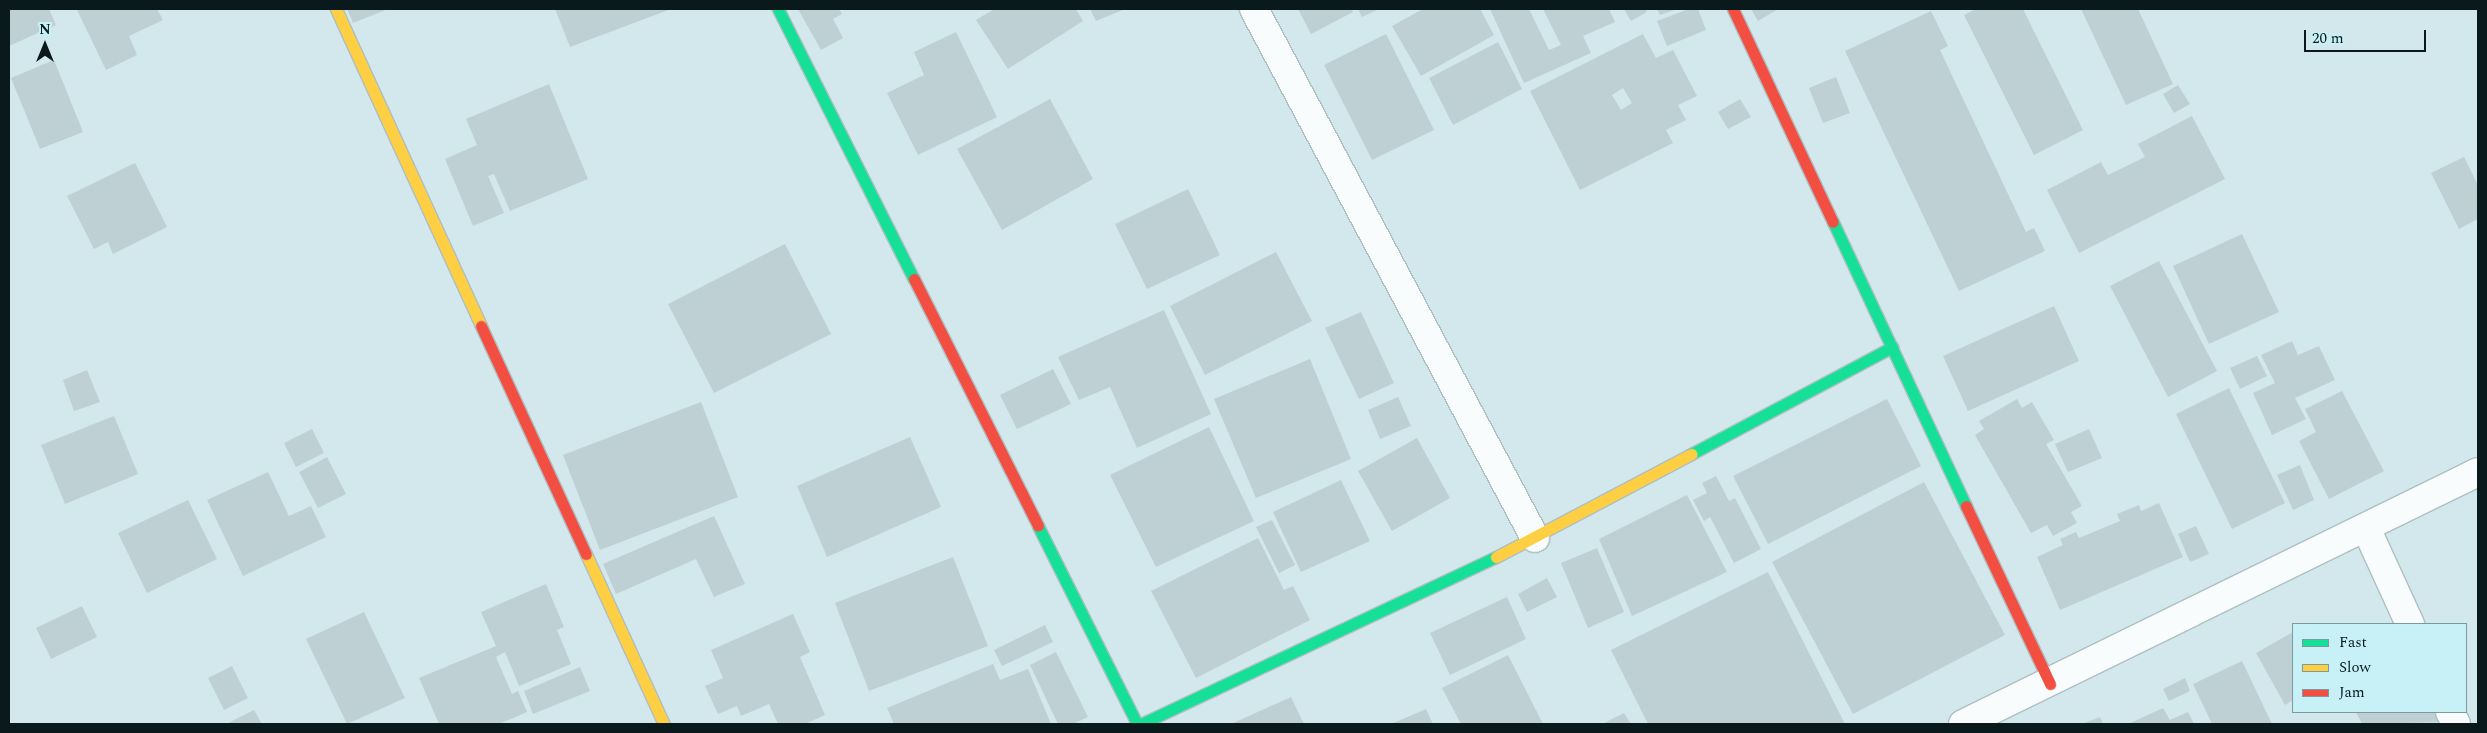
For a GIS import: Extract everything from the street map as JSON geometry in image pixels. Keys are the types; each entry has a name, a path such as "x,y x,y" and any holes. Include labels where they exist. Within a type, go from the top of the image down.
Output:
{"street":[{"path":"336,9 664,724"},
{"path":"778,9 1137,724"},
{"path":"1254,9 1534,538"},
{"path":"1733,9 2050,684"},
{"path":"1141,724 1534,538 1892,347"},
{"path":"1963,724 2050,684 2478,472"},
{"path":"2366,528 2410,623"}],"building":[{"path":"9,9 49,9 56,25 9,46"},
{"path":"157,9 163,20 129,36 137,55 106,70 77,10"},
{"path":"347,9 388,9 353,23"},
{"path":"555,9 671,9 570,47"},
{"path":"798,9 839,9 842,14 833,19 843,38 821,50"},
{"path":"994,9 1076,9 1083,21 1008,69 976,20"},
{"path":"1090,9 1125,9 1096,21"},
{"path":"1298,9 1352,9 1353,12 1311,34"},
{"path":"1358,9 1379,9 1362,17"},
{"path":"1423,9 1480,9 1494,35 1421,76 1392,26"},
{"path":"1490,9 1529,9 1549,50 1561,45 1543,9 1609,9 1615,22 1583,36 1591,53 1524,83"},
{"path":"1624,9 1645,9 1647,12 1631,21"},
{"path":"1657,9 1677,9 1660,15"},
{"path":"1689,9 1698,9 1706,30 1667,46 1657,21"},
{"path":"1751,9 1778,9 1758,21"},
{"path":"1976,9 2023,9 2083,130 2034,155 1964,15"},
{"path":"2081,9 2138,9 2173,84 2126,105"},
{"path":"1931,11 1948,46 1940,50 2026,232 2034,228 2045,251 1959,291 1845,51"},
{"path":"956,32 997,117 918,155 887,93 924,75 914,52"},
{"path":"1386,34 1434,130 1372,160 1324,65"},
{"path":"1643,34 1656,58 1673,50 1697,96 1678,105 1686,120 1666,130 1673,143 1580,190 1530,91","holes":["1623,88 1632,103 1621,110 1612,95"]},
{"path":"1498,42 1522,89 1453,125 1429,78"},
{"path":"54,60 83,132 40,149 11,78"},
{"path":"1836,77 1850,113 1823,123 1809,88"},
{"path":"549,84 588,179 510,211 494,174 488,176 504,213 473,226 445,159 477,145 466,119"},
{"path":"2178,85 2190,104 2174,113 2163,94"},
{"path":"1050,99 1093,179 1002,230 957,149"},
{"path":"1740,99 1751,117 1728,129 1718,112"},
{"path":"2192,116 2225,179 2079,253 2047,190 2101,162 2108,175 2145,157 2138,144"},
{"path":"2464,157 2478,185 2478,219 2459,229 2431,173"},
{"path":"135,163 167,227 113,254 108,242 94,249 67,196"},
{"path":"1188,189 1220,255 1147,289 1115,224"},
{"path":"2242,234 2279,312 2209,344 2173,266"},
{"path":"785,244 831,334 714,393 668,304"},
{"path":"1276,252 1312,321 1205,375 1170,306"},
{"path":"2159,261 2217,371 2168,397 2110,286"},
{"path":"2054,306 2079,361 1968,411 1943,356"},
{"path":"1164,310 1211,414 1137,448 1110,387 1079,400 1058,357"},
{"path":"1361,312 1394,383 1359,399 1325,328"},
{"path":"2292,341 2298,355 2319,346 2335,380 2295,398 2306,419 2272,435 2253,393 2275,383 2261,355"},
{"path":"2257,356 2267,376 2240,389 2230,368"},
{"path":"1310,359 1351,459 1256,498 1214,399"},
{"path":"1053,369 1071,404 1017,429 1000,395"},
{"path":"87,370 100,402 74,411 63,380"},
{"path":"2229,388 2285,503 2232,529 2176,414"},
{"path":"2342,391 2384,471 2329,499 2299,441 2316,432 2305,409"},
{"path":"1398,397 1411,426 1380,439 1368,410"},
{"path":"1887,399 1921,466 1768,544 1733,476"},
{"path":"2017,399 2022,408 2032,402 2054,440 2046,444 2082,506 2071,512 2077,523 2053,536 2047,525 2031,533 1975,435 1984,429 1979,421"},
{"path":"701,402 738,497 600,550 563,455"},
{"path":"114,416 138,474 65,504 41,445"},
{"path":"1209,427 1254,521 1156,567 1110,475"},
{"path":"312,429 324,453 296,467 284,443"},
{"path":"2089,429 2102,458 2068,472 2055,444"},
{"path":"910,437 941,507 827,557 797,486"},
{"path":"1417,438 1450,498 1392,531 1358,471"},
{"path":"327,457 346,494 318,508 299,472"},
{"path":"2300,465 2314,500 2293,510 2277,475"},
{"path":"268,472 289,516 311,506 326,537 243,576 207,500"},
{"path":"1716,476 1729,501 1735,498 1761,549 1734,563 1710,517 1704,521 1693,500 1707,493 1702,483"},
{"path":"1341,480 1370,541 1301,572 1273,512"},
{"path":"1924,482 2005,635 1853,714 1772,562"},
{"path":"1687,495 1727,572 1632,616 1599,539"},
{"path":"188,500 217,559 147,593 118,533"},
{"path":"2159,503 2183,557 2060,610 2037,557 2063,545 2060,539 2076,532 2079,538 2120,521 2117,514 2139,505 2141,511"},
{"path":"714,516 745,584 714,597 696,559 616,594 603,564"},
{"path":"1272,520 1295,565 1279,573 1256,527"},
{"path":"2196,526 2209,554 2190,562 2178,534"},
{"path":"1258,538 1284,590 1293,586 1310,620 1196,678 1151,591"},
{"path":"1597,548 1624,612 1588,628 1561,563"},
{"path":"953,557 988,646 869,691 835,603"},
{"path":"1768,572 1845,724 1648,724 1611,650"},
{"path":"1547,578 1557,597 1527,612 1518,594"},
{"path":"546,584 564,627 557,630 571,664 519,686 505,652 496,657 512,694 518,691 527,712 499,724 439,724 419,678 496,646 481,612"},
{"path":"1507,597 1526,639 1450,675 1430,633"},
{"path":"82,606 97,637 51,659 36,628"},
{"path":"364,612 405,698 347,724 306,639"},
{"path":"793,614 810,652 800,657 825,715 805,724 778,724 769,704 741,716 737,706 718,714 705,686 723,678 711,650"},
{"path":"1045,625 1053,642 1002,666 994,650"},
{"path":"2292,633 2292,701 2285,705 2256,653"},
{"path":"1056,652 1088,717 1073,724 1058,724 1030,665"},
{"path":"1508,655 1543,724 1461,724 1442,688"},
{"path":"2242,661 2272,724 2212,724 2193,684"},
{"path":"993,664 1000,680 1028,669 1051,724 894,724 887,708"},
{"path":"232,666 248,698 224,710 208,678"},
{"path":"580,667 590,691 533,714 524,691"},
{"path":"2185,678 2190,691 2169,701 2163,689"},
{"path":"1291,697 1304,724 1231,724"},
{"path":"2163,708 2170,720 2188,712 2194,724 2128,724"},
{"path":"1426,709 1433,724 1391,724"},
{"path":"254,710 262,724 226,724"},
{"path":"1624,713 1631,724 1602,724"},
{"path":"2356,713 2438,713 2442,722 2362,724"},
{"path":"2100,717 2103,724 2082,724"}],"traffic: fast":[{"path":"778,9 914,279"},
{"path":"1833,222 1966,506"},
{"path":"1691,454 1892,347"},
{"path":"1038,526 1137,724"},
{"path":"1141,724 1496,557"}],"traffic: slow":[{"path":"336,9 481,326"},
{"path":"1496,557 1691,454"},
{"path":"586,554 664,724"}],"traffic: jam":[{"path":"1733,9 1833,222"},
{"path":"914,279 1038,526"},
{"path":"481,326 586,554"},
{"path":"1966,506 2050,684"}]}
